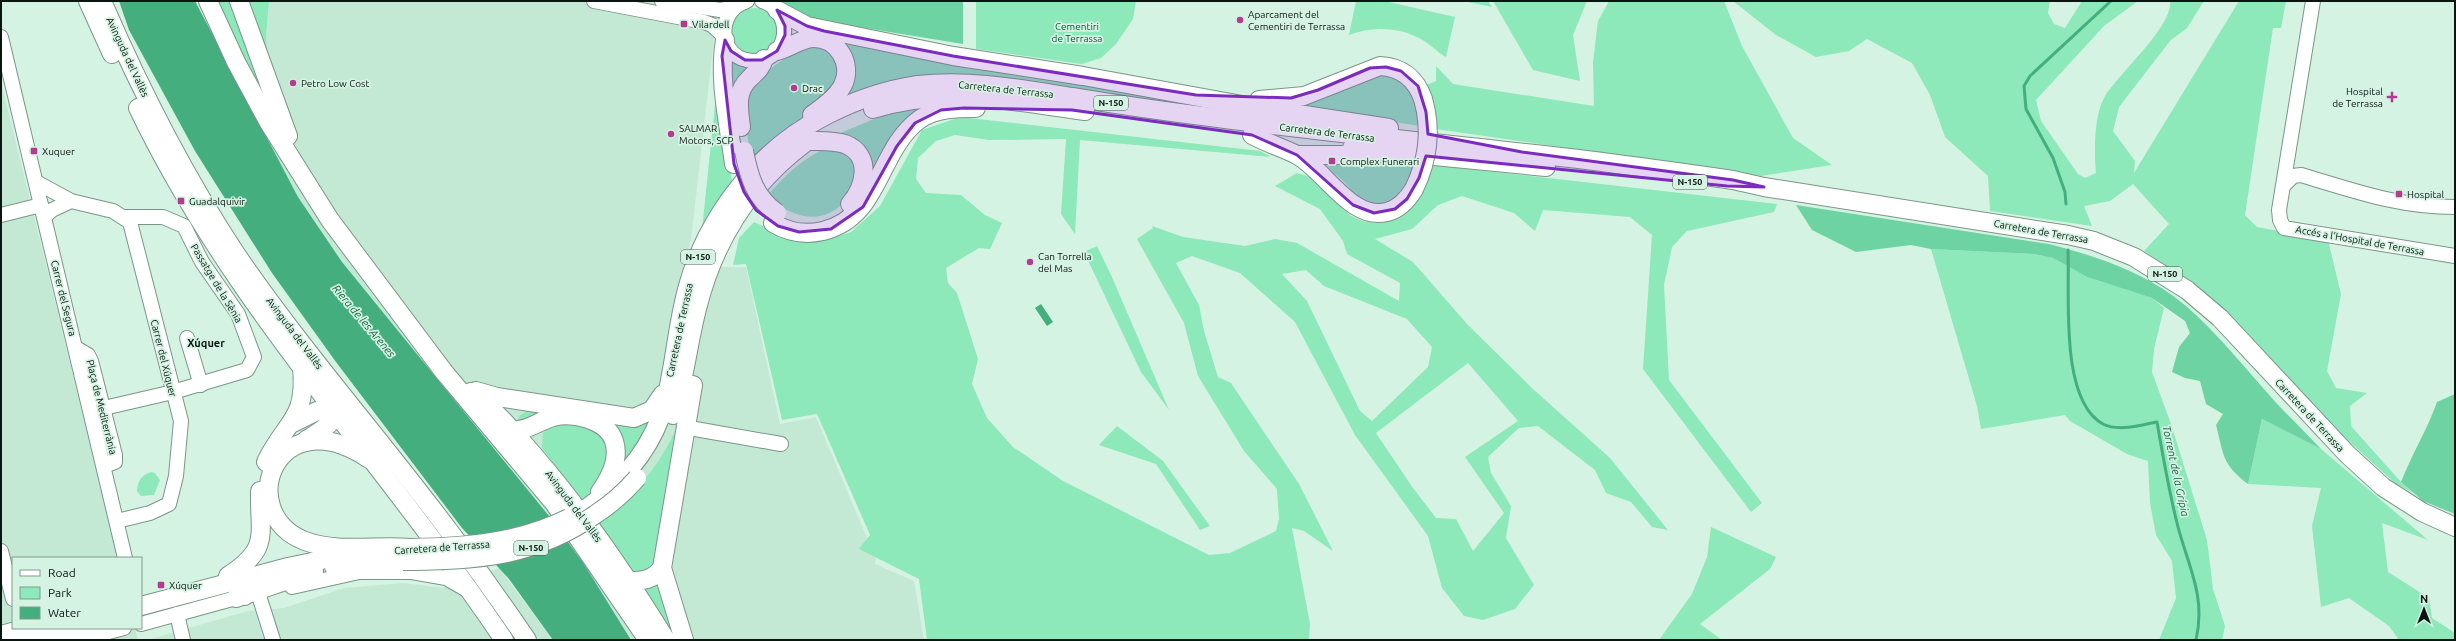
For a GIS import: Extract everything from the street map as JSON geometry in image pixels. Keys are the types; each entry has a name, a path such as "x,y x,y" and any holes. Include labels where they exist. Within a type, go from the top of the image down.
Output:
{"main road":[{"name":"Avinguda del Vallès","path":"208,1 236,62 269,123 314,196 369,274 431,352 444,372 478,411 543,477 629,581 666,640"},
{"path":"239,1 271,94 314,196"},
{"name":"Avinguda del Vallès","path":"92,2 160,154 216,246 308,363 396,463 445,525 527,640"},
{"path":"768,4 807,26 953,56 1196,95 1253,107 1480,142 1522,152"},
{"path":"725,38 722,56 724,83 739,158"},
{"path":"774,151 792,131 833,98 842,86 846,74 842,54 838,48 825,40 813,38 803,40 771,55 759,71 746,83 739,98 739,180 756,210 775,218 795,232 816,232 831,229 852,217 868,200 905,134 921,118 933,112 964,108 1072,110"},
{"path":"1196,95 1257,100 1291,98 1318,90 1370,68 1386,67 1407,74 1418,86 1423,99 1428,124 1427,153 1414,189 1407,199 1395,209 1382,213 1367,212 1353,205 1332,184 1297,156 1252,135"},
{"name":"Carretera de Terrassa","path":"407,555 487,558 520,551 544,543 586,521 614,500 625,475 645,449 655,430 666,399 684,301 700,252 728,202 756,168 774,151 817,121 853,103 901,88 955,83 1016,88 1138,107 1329,132 1522,152 1726,179 1764,187 2068,235 2094,241 2134,257 2187,290 2220,318 2342,448 2383,487 2422,512 2455,527"},
{"name":"Carretera de Terrassa","path":"142,606 319,565 354,564 512,540 552,526 587,508 625,475 653,457 671,420 682,385 697,306 708,272 727,230 757,187 774,169 808,141 832,125 863,112 920,98 974,96 1252,135 1434,156 1727,186 1764,187"},
{"path":"775,218 799,221 821,220 836,214 848,206 860,190 864,172 856,152 840,143 808,141"},
{"path":"1297,156 1434,156"},
{"path":"684,640 662,568 684,426 704,322 708,272"},
{"name":"Avinguda del Vallès","path":"431,352 468,389 494,409 511,429"},
{"name":"Avinguda del Vallès","path":"308,363 336,411 378,465 473,594 504,640"},
{"path":"228,576 248,560 258,546 262,532 260,500 263,472 268,458 293,423 304,392 308,363"},
{"path":"468,389 497,397 634,418 642,416 655,406 668,384"},
{"path":"532,403 516,412 511,429 512,443 543,477"},
{"path":"293,423 312,413 336,411 346,412 373,442 396,463"},
{"path":"336,411 331,423 284,454 271,474 269,499 274,514 282,526 297,537 321,545 407,555"},
{"path":"478,411 495,424 511,429 522,430 552,417 567,416 589,420 602,426 610,434 615,444 615,461 625,475"},
{"path":"538,424 535,447 543,477"},
{"path":"306,440 324,440 340,443 378,465"},
{"name":"Avinguda del Vallès","path":"543,477 648,640"},
{"path":"142,598 290,561 319,565"},
{"path":"236,598 319,565"},
{"name":"Carretera de Terrassa","path":"142,615 292,574 319,565"},
{"path":"629,581 646,580 657,575 662,568"},
{"path":"6,640 24,629"},
{"path":"13,640 54,629"},
{"path":"46,640 87,629"}],"street":[{"path":"594,1 704,22 725,38"},
{"path":"662,1 720,10 741,3"},
{"name":"Accés a l'Hospital de Terrassa","path":"2313,1 2279,210 2280,220 2284,228 2455,256"},
{"path":"741,3 725,20 725,38 731,51 738,56 754,61 771,55 785,35 782,17 768,4"},
{"name":"Carrer del Segura","path":"1,37 126,557"},
{"path":"2283,186 2293,176 2301,175 2382,200 2423,206 2455,207"},
{"path":"36,182 71,201 99,206 124,217"},
{"path":"1,215 52,210 71,201"},
{"name":"Passatge de la Sènia","path":"104,408 200,385 247,370 252,364 254,357 252,348 238,314 202,262 184,226 163,217 124,217"},
{"name":"Carrer del Xúquer","path":"117,521 150,513 169,504 173,491 181,428 136,239 130,222 124,217"},
{"path":"187,338 200,385"},
{"name":"Plaça de Mediterrània","path":"76,348 88,356 91,360 104,408 115,455 115,462 104,466"},
{"path":"684,426 781,444"},
{"path":"1,551 12,595"},
{"path":"142,624 236,598 260,598 280,590 321,579 359,572 435,574 446,578 473,594"},
{"path":"260,598 273,640"},
{"path":"177,614 183,640"},
{"path":"1,633 21,629"},
{"path":"78,640 120,629"}],"highlighted area":[{"path":"777,10 807,26 824,31 953,56 1196,95 1291,98 1318,90 1370,68 1386,67 1401,71 1418,86 1426,112 1428,134 1522,152 1733,180 1764,187 1727,186 1426,156 1419,178 1407,199 1395,209 1374,213 1353,205 1297,155 1252,135 1072,110 964,108 941,110 915,123 897,146 863,207 831,229 799,232 778,226 756,210 744,192 734,164 722,56 725,40 731,51 745,60 762,60 777,51 785,35 785,26"}],"shaded area":[{"path":"269,1 728,1 718,4 691,240 683,267 746,267 780,424 816,417 876,559 875,564 914,581 924,640 631,640 584,564 549,516 342,262 298,197 261,129 287,117 273,81 267,49 266,38"},
{"path":"781,1 963,1 963,44 816,20"},
{"path":"1,82 118,557 12,557 12,629 135,629 138,640 1,640"},
{"path":"1796,205 2049,244 2097,258 2128,270 2172,295 2197,316 2220,339 2277,404 2321,449 2262,419 2248,484 2239,477 2225,459 2216,425 2223,414 2206,404 2200,381 2185,378 2172,372 2179,347 2190,333 2185,321 2152,298 2087,277 2053,258 2034,254 1931,249 1911,245 1856,252 1812,230"},
{"path":"2455,394 2455,514 2423,501 2401,482 2437,402"},
{"path":"499,568 553,640 147,640 248,611 284,608 344,588 403,583 444,588"}],"green space":[{"path":"215,1 235,1 273,113"},
{"path":"248,1 269,1 266,38 267,49 265,50"},
{"name":"Cementiri de Terrassa","path":"976,1 1136,1 1133,19 1116,44 1101,58 1082,64 976,49"},
{"path":"1356,1 1384,1 1455,17 1446,57 1423,40 1411,34 1393,30 1375,29 1349,35"},
{"path":"1463,1 1488,1 1492,7"},
{"path":"1493,1 1587,1 1573,35 1580,81 1533,70"},
{"path":"1609,1 1724,1 1742,46 1793,138 1832,165 1761,176 1436,129 1426,85 1436,81 1436,66 1453,84 1594,106 1593,62 1598,21"},
{"path":"1733,1 2050,1 2048,13 2054,24 2065,28 2082,1 2138,1 2104,26 2036,100 2041,121 2078,174 2085,178 2096,173 2095,145 2098,114 2104,98 2163,24 2169,12 2170,1 2204,1 2187,28 2170,41 2119,107 2113,131 2135,161 2134,173 2239,1 2286,1 2281,28 2273,28 2245,215 2257,227 2328,240 2341,294 2327,371 2336,388 2367,393 2350,406 2351,426 2401,482 2413,493 2395,483 2344,437 2245,331 2196,285 2144,251 2169,224 2133,184 2110,201 2084,206 2092,226 1990,211 1988,176 1945,137 1930,95 1912,63 1867,39 1849,51 1816,57 1776,35"},
{"path":"755,8 768,12 774,18 778,31 774,44 768,50 755,54 742,50 736,44 732,31 736,18 742,12"},
{"path":"835,37 1117,89 1230,112 846,97"},
{"path":"814,43 836,56 839,79 811,111 752,161 744,114 745,100 748,91 763,74 774,66 795,52"},
{"path":"729,60 741,67 752,70 734,99"},
{"path":"719,66 732,183 702,230"},
{"path":"1380,75 1390,77 1405,86 1416,107 1420,126 1295,107 1311,104"},
{"path":"929,106 868,187 838,134 881,116"},
{"path":"960,117 1260,151 1271,157 1080,140 1075,234 1061,214 1066,139 989,140 955,135 936,141 918,158 916,179 926,193 961,195 985,215 1002,223 990,249 979,248 946,268 948,283 957,293 978,359 972,384 987,418 1013,447 1063,481 1209,555 1230,553 1276,531 1279,519 1277,489 1244,451 1198,376 1184,323 1137,239 1153,228 1152,226 1183,237 1245,246 1275,239 1297,243 1399,301 1400,283 1347,254 1343,241 1320,209 1275,186 1297,173 1306,176 1313,179 1323,187 1351,216 1361,220 1380,223 1399,217 1415,204 1426,185 1433,165 1777,204 1774,212 1687,231 1672,247 1664,285 1669,380 1762,503 1751,512 1643,369 1652,235 1630,217 1543,210 1535,231 1514,213 1462,196 1438,205 1412,229 1375,239 1413,262 1468,325 1533,389 1610,458 1668,530 1652,527 1631,502 1606,493 1595,470 1538,426 1519,428 1488,457 1491,473 1511,506 1506,538 1534,585 1515,609 1483,620 1464,616 1442,588 1428,536 1355,435 1295,322 1240,273 1192,256 1176,263 1199,305 1204,331 1218,377 1231,383 1299,484 1333,551 1304,531 1292,528 1310,624 1309,640 927,640 919,579 859,549 870,535 817,414 782,420 746,264 733,265 739,238 754,222 794,240 827,240 851,232 880,206 922,130","holes":["1306,270 1324,286 1407,319 1432,347 1428,367 1372,421 1360,411 1307,301 1282,274","1468,363 1518,421 1465,457 1504,513 1473,551 1456,519 1436,518 1413,488 1376,433"]},
{"path":"827,148 845,150 859,171 850,193 842,204 833,211 813,217 793,213 766,197 802,162"},
{"path":"1365,162 1416,163 1407,181 1395,197 1387,202 1379,204 1369,203 1358,197 1344,181 1326,165"},
{"path":"1097,246 1169,410 1141,372 1084,252"},
{"path":"1931,249 2034,254 2053,258 2087,277 2152,298 2164,308 2154,349 2152,372 2171,424 2207,540 2213,589 2225,626 2222,640 2159,640 2176,598 2172,561 2156,535 2150,503 2148,461 2127,454 2070,421 2065,415 1981,429 1977,406"},
{"path":"529,410 556,411 515,425 520,415"},
{"path":"654,416 622,470 602,419"},
{"path":"2262,419 2321,449 2428,540 2382,523 2388,572 2429,598 2432,618 2455,633 2455,640 2399,640 2389,626 2349,598 2321,607 2312,526 2321,488 2248,484"},
{"path":"553,424 576,424 592,427 605,438 608,447 606,467 595,487 582,502 542,448 543,433"},
{"path":"1117,426 1163,461 1210,526 1200,530 1156,464 1099,445"},
{"path":"675,431 654,564 651,569 634,574 596,524 632,493 651,472"},
{"path":"151,472 155,473 160,480 154,495 141,496 137,491 139,481 142,477"},
{"path":"1711,527 1776,557 1770,569 1700,624 1722,640 1659,640 1692,594 1707,557"},
{"path":"659,577 677,640 638,585"}],"water":[{"name":"Riera de les Arenes","path":"119,1 195,1 298,197 342,262 549,516 584,564 631,640 553,640 509,579 462,528 336,362 272,273 195,151 129,30"},
{"path":"1041,304 1053,322 1047,326 1035,308"}],"waterway":[{"name":"Torrent de la Grípia","path":"2066,204 2065,192 2053,158 2026,109 2024,86 2030,76 2111,1"},
{"name":"Torrent de la Grípia","path":"2068,250 2068,318 2073,370 2079,393 2089,411 2103,424 2123,428 2157,422 2166,474 2178,527 2198,596 2199,624 2196,640"}],"place":[{"name":"Aparcament del Cementiri de Terrassa","path":"1240,20"},
{"name":"Vilardell","path":"684,24"},
{"name":"Petro Low Cost","path":"293,83"},
{"name":"Drac","path":"794,88"},
{"name":"Hospital de Terrassa","path":"2392,97"},
{"name":"SALMAR Motors, SCP","path":"671,134"},
{"name":"Xuquer","path":"34,151"},
{"name":"Complex Funerari","path":"1332,161"},
{"name":"Hospital","path":"2399,194"},
{"name":"Guadalquivir","path":"181,201"},
{"name":"Can Torrella del Mas","path":"1030,262"},
{"name":"Xúquer","path":"161,585"}],"district":[{"name":"Xúquer","path":"206,343"}]}
